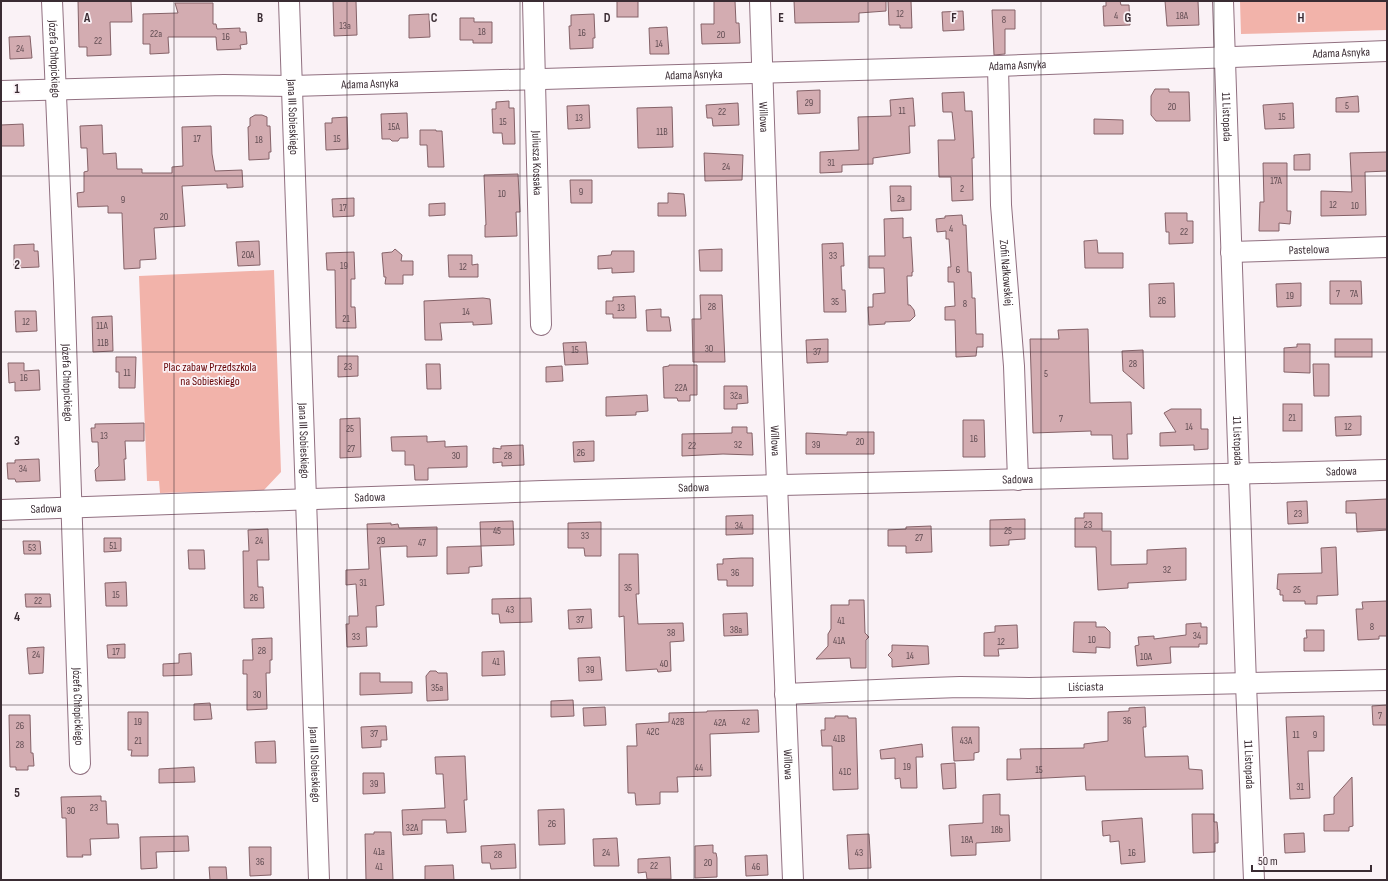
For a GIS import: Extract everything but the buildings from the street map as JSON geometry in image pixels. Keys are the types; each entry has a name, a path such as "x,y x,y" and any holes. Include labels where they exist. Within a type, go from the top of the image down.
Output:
{"street":[{"name":"Józefa Chłopickiego","path":"52,1 64,283 80,764"},
{"name":"Jana III Sobieskiego","path":"289,1 319,880"},
{"name":"Juliusza Kossaka","path":"533,1 541,325"},
{"name":"Willowa","path":"760,1 771,334 793,880"},
{"name":"11 Listopada","path":"1224,1 1231,252 1254,880"},
{"name":"Adama Asnyka","path":"1,91 224,85 292,86 998,66 1387,51"},
{"name":"Zofii Nałkowskiej","path":"998,66 1001,205 1014,366 1018,480"},
{"name":"Pastelowa","path":"1231,252 1387,247"},
{"name":"Sadowa","path":"1,510 543,491 1239,475 1387,470"},
{"name":"Liściasta","path":"785,694 960,687 1029,688 1387,680"}],"green space":[{"path":"1240,1 1387,1 1387,30 1241,34"},
{"name":"Plac zabaw Przedszkola na Sobieskiego","path":"274,270 281,472 264,490 160,493 159,481 147,481 139,276"}]}
